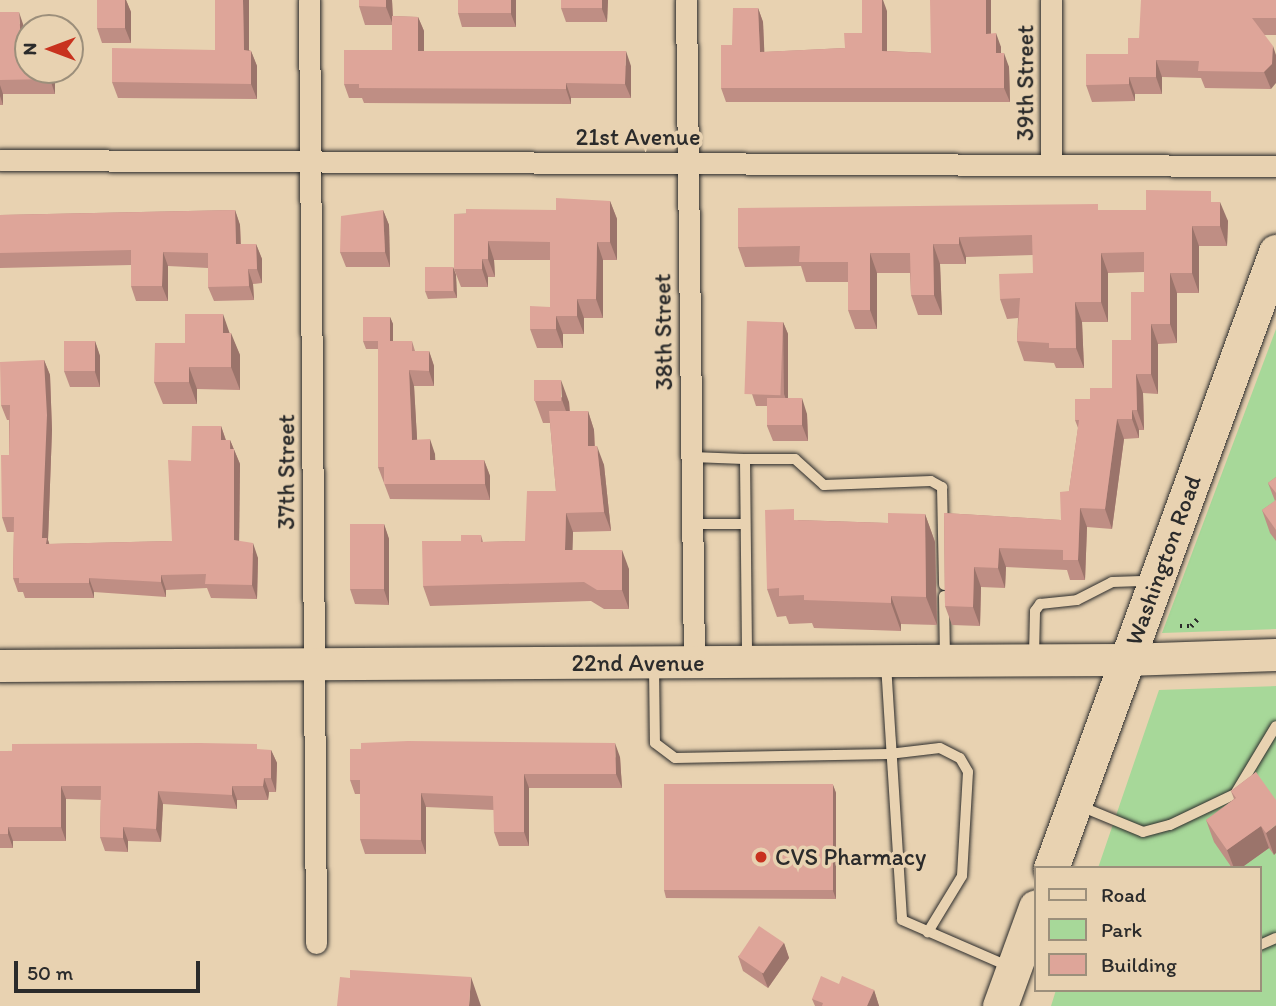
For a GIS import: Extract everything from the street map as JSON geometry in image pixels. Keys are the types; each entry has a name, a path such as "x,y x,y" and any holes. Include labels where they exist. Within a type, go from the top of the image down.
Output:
{"main road":[{"name":"Washington Road","path":"1052,866 1276,252"},
{"path":"1000,1006 1034,914"}],"street":[{"name":"37th Street","path":"309,0 316,943"},
{"name":"38th Street","path":"685,0 694,662"},
{"name":"39th Street","path":"1051,0 1051,165"},
{"name":"21st Avenue","path":"0,160 1276,166"},
{"name":"22nd Avenue","path":"0,666 1034,661 1276,655"}],"lane":[{"path":"691,457 795,460 824,485 931,481 943,487 944,661"},
{"path":"745,459 747,662"},
{"path":"692,524 745,524"},
{"path":"1034,661 1035,611 1040,604 1077,600 1112,582 1156,580"},
{"path":"886,662 889,754 902,920 1014,969"},
{"path":"654,663 655,743 675,758 889,754 940,748 960,758 968,772 962,876 929,932"},
{"path":"1074,803 1143,832 1170,825 1234,794 1276,726"}],"path":[{"path":"1180,626 1191,626 1197,619"}],"green space":[{"path":"1276,329 1276,629 1162,633"},
{"path":"1276,686 1276,1006 1051,1006 1055,992 1262,992 1262,866 1099,866 1159,690"}],"building":[{"path":"97,0 125,0 125,28 97,28"},
{"path":"215,0 243,0 244,50 251,51 251,84 112,82 112,48 215,50"},
{"path":"359,0 386,0 386,7 359,6"},
{"path":"458,0 511,0 511,13 458,13"},
{"path":"561,0 602,0 602,8 561,8"},
{"path":"862,0 882,0 882,51 931,53 930,0 986,0 986,34 996,33 996,53 1004,53 1004,88 721,88 721,45 732,45 733,8 758,8 760,52 845,48 844,33 862,33"},
{"path":"1141,0 1276,0 1276,18 1252,18 1273,46 1272,64 1264,72 1198,71 1199,61 1156,60 1156,77 1129,77 1129,84 1086,85 1086,54 1128,54 1128,38 1139,38"},
{"path":"0,12 19,12 14,14 14,80 0,80"},
{"path":"392,16 418,17 418,51 626,51 625,84 566,83 566,89 359,88 359,84 344,84 344,50 392,50"},
{"path":"1146,190 1211,191 1211,202 1220,202 1220,226 1192,226 1192,273 1170,273 1170,324 1151,324 1151,374 1136,374 1137,410 1132,410 1132,419 1117,419 1105,509 1080,508 1078,560 1063,560 1063,550 999,548 998,568 974,567 973,607 945,606 944,513 1061,520 1060,492 1069,491 1079,420 1075,420 1075,399 1090,399 1090,388 1112,388 1112,340 1131,340 1131,292 1144,292 1144,252 1101,253 1101,302 1075,302 1076,348 1049,348 1049,343 1017,341 1020,298 1000,299 999,274 1033,273 1032,235 959,237 959,244 933,244 934,295 911,295 910,253 870,253 870,310 848,310 848,262 799,262 800,246 738,247 738,208 1098,204 1098,210 1146,210"},
{"path":"556,198 610,201 610,242 597,242 596,299 577,299 577,316 556,316 556,329 530,329 530,306 550,307 550,242 488,241 488,259 482,259 482,269 454,269 454,214 466,214 466,209 556,210"},
{"path":"235,210 236,244 256,244 257,269 248,269 249,286 208,287 208,253 163,252 162,286 131,286 131,250 0,253 0,215"},
{"path":"383,210 385,252 340,252 341,216"},
{"path":"425,267 453,267 453,291 425,291"},
{"path":"185,314 223,314 223,333 231,333 231,367 189,367 189,382 154,382 155,343 185,343"},
{"path":"363,317 390,317 390,341 363,341"},
{"path":"747,321 783,322 780,395 744,394"},
{"path":"64,341 95,341 95,371 64,371"},
{"path":"378,341 412,341 412,351 429,351 429,371 409,370 412,440 430,439 430,460 484,460 485,484 384,484 384,467 378,467"},
{"path":"44,360 47,415 42,538 47,538 46,544 172,541 168,460 191,461 192,426 221,426 221,440 230,440 230,449 234,449 234,540 253,543 252,585 205,584 206,574 161,575 161,582 89,578 89,583 19,583 19,578 13,578 14,517 2,517 1,455 9,455 10,405 1,405 0,362"},
{"path":"534,380 561,380 561,401 534,401"},
{"path":"767,398 802,398 802,425 767,425"},
{"path":"549,411 588,411 588,446 597,446 604,512 566,513 565,550 622,550 622,590 597,590 584,582 423,586 422,541 461,541 461,535 481,535 481,542 525,541 527,491 556,491"},
{"path":"1276,477 1276,493 1268,483"},
{"path":"1276,500 1276,530 1262,510"},
{"path":"794,509 794,520 888,523 888,513 925,514 926,597 891,596 891,603 804,600 804,595 779,596 779,588 767,589 765,510"},
{"path":"350,524 384,524 384,589 350,589"},
{"path":"361,743 615,743 616,774 524,774 524,832 494,832 493,796 421,793 421,840 360,839 360,780 350,780 350,749 361,749"},
{"path":"12,744 257,744 257,749 271,750 271,778 264,778 263,786 232,786 232,795 158,791 156,829 123,827 123,838 100,837 101,786 61,786 61,827 8,827 8,834 0,834 0,751 12,751"},
{"path":"1256,772 1276,800 1276,825 1266,833 1261,826 1227,850 1206,820 1236,798 1231,791"},
{"name":"CVS Pharmacy","path":"664,784 833,784 833,890 664,890"},
{"path":"759,926 784,943 763,973 738,957"},
{"path":"350,970 471,977 469,1006 337,1006 340,977 350,978"},
{"path":"821,976 839,984 842,976 874,990 867,1006 822,1006 823,1003 812,999"}],"place":[{"name":"CVS Pharmacy","path":"761,857"}]}
